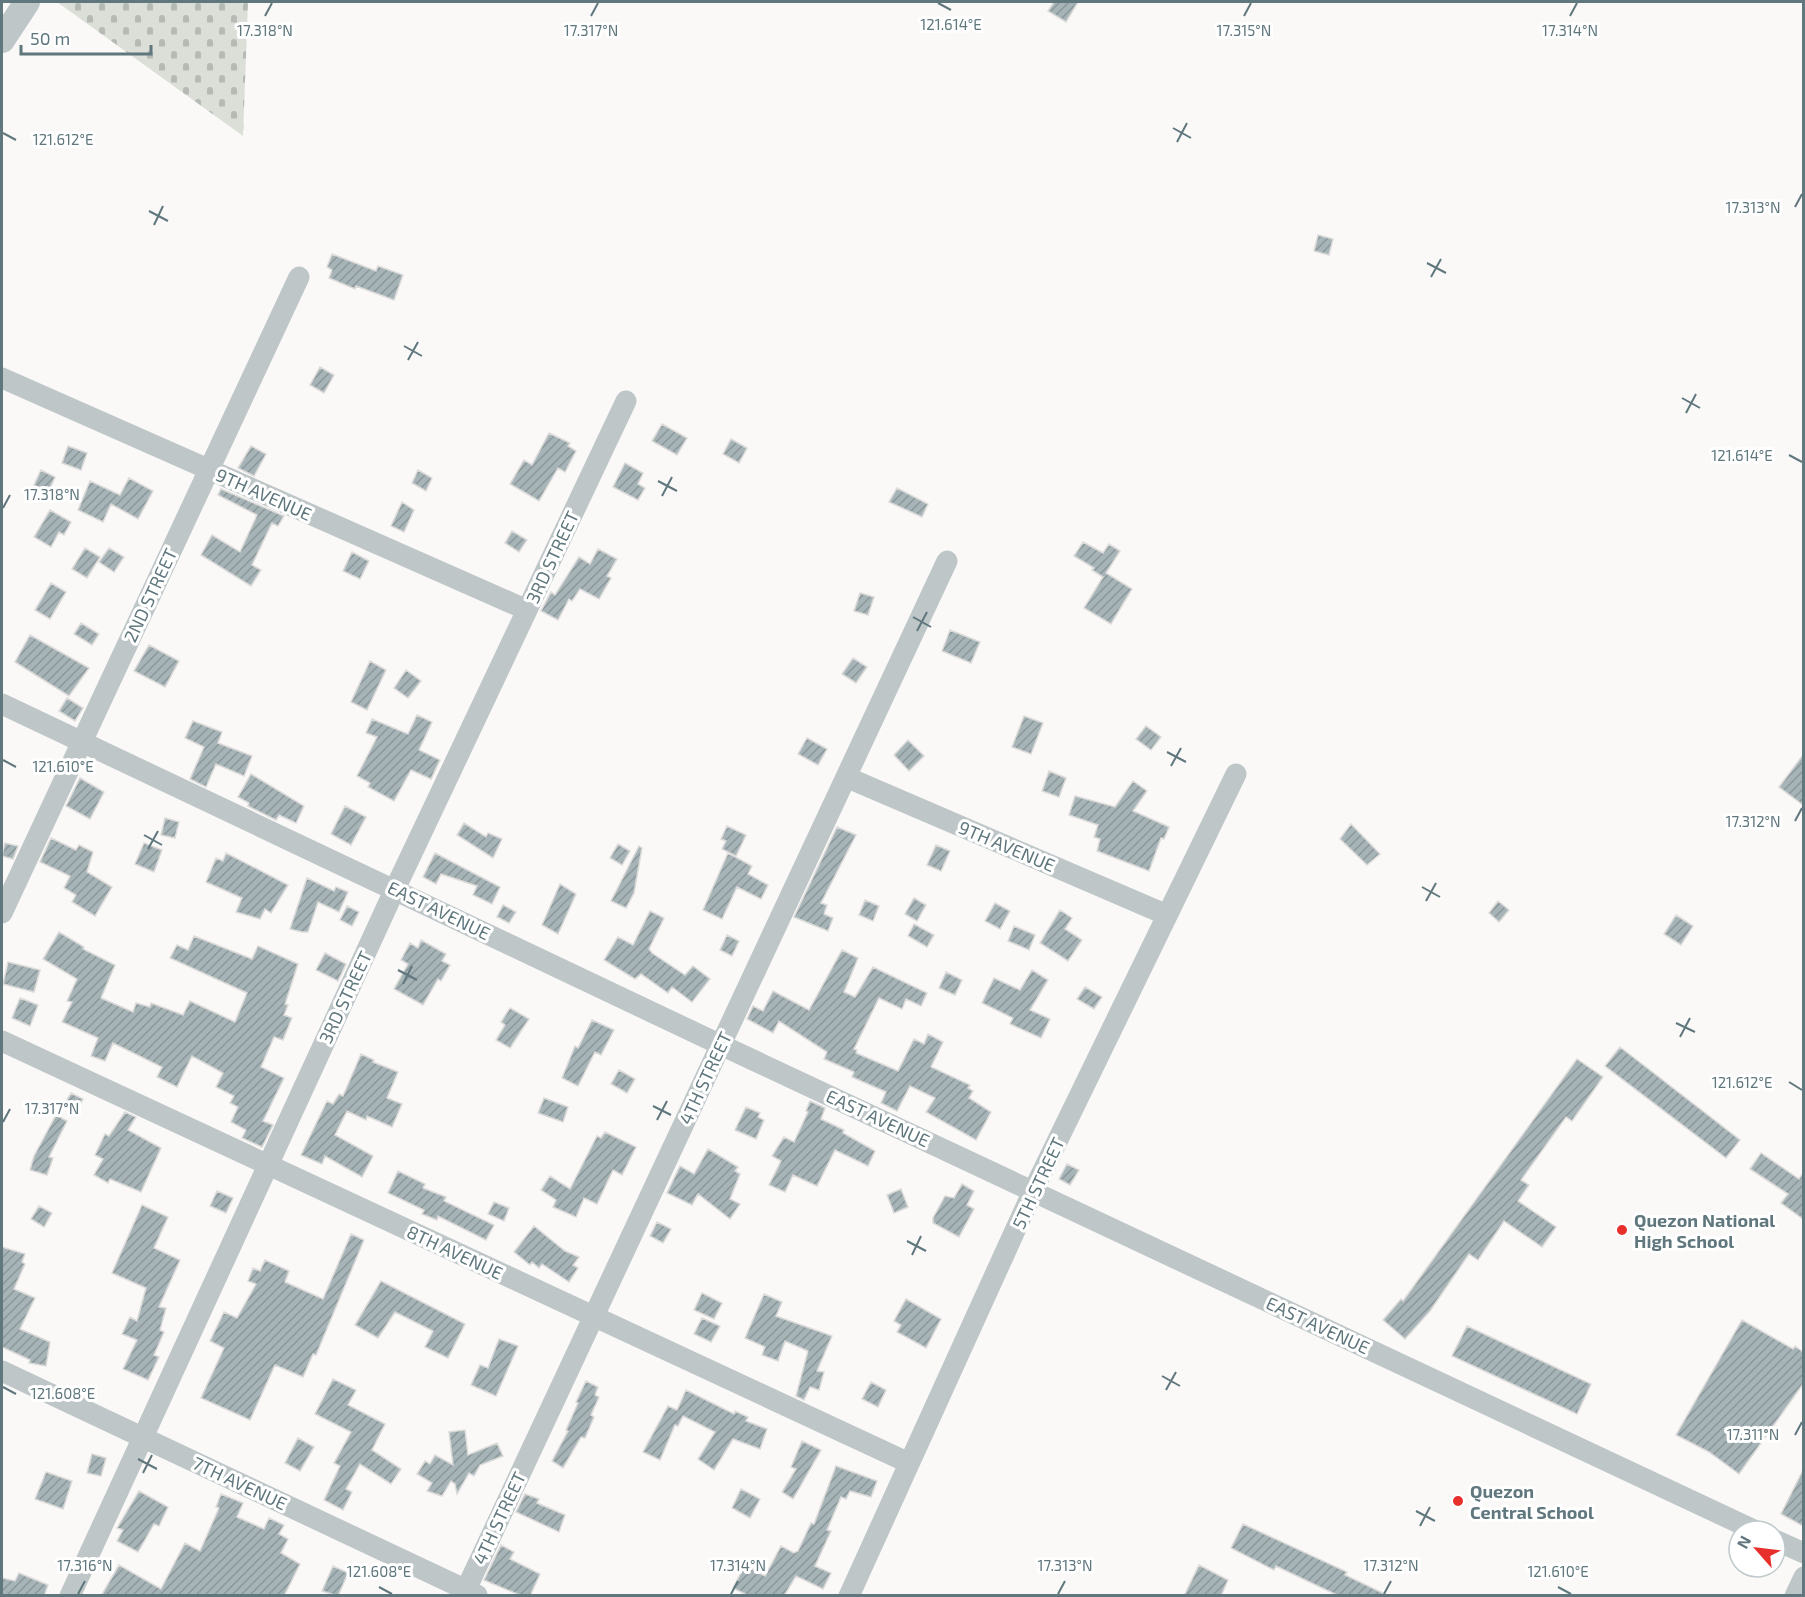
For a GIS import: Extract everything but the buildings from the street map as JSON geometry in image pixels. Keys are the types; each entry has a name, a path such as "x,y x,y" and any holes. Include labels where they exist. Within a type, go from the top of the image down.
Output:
{"street":[{"path":"2,40 27,2"},
{"name":"2ND STREET","path":"2,913 298,277"},
{"name":"9TH AVENUE","path":"2,378 527,610"},
{"name":"3RD STREET","path":"70,1596 395,889 626,401"},
{"name":"4TH STREET","path":"469,1594 594,1316 947,561"},
{"name":"EAST AVENUE","path":"2,704 1730,1519"},
{"name":"5TH STREET","path":"849,1596 1033,1191 1236,774"},
{"name":"9TH AVENUE","path":"846,777 1167,915"},
{"name":"8TH AVENUE","path":"2,1041 909,1463"},
{"name":"7TH AVENUE","path":"2,1371 469,1594"},
{"path":"1787,1546 1803,1553"},
{"path":"1795,1596 1803,1577"}],"green space":[{"path":"57,2 248,2 243,136"}],"place":[{"name":"Quezon National High School","path":"1622,1230"},
{"name":"Quezon Central School","path":"1458,1501"}]}
